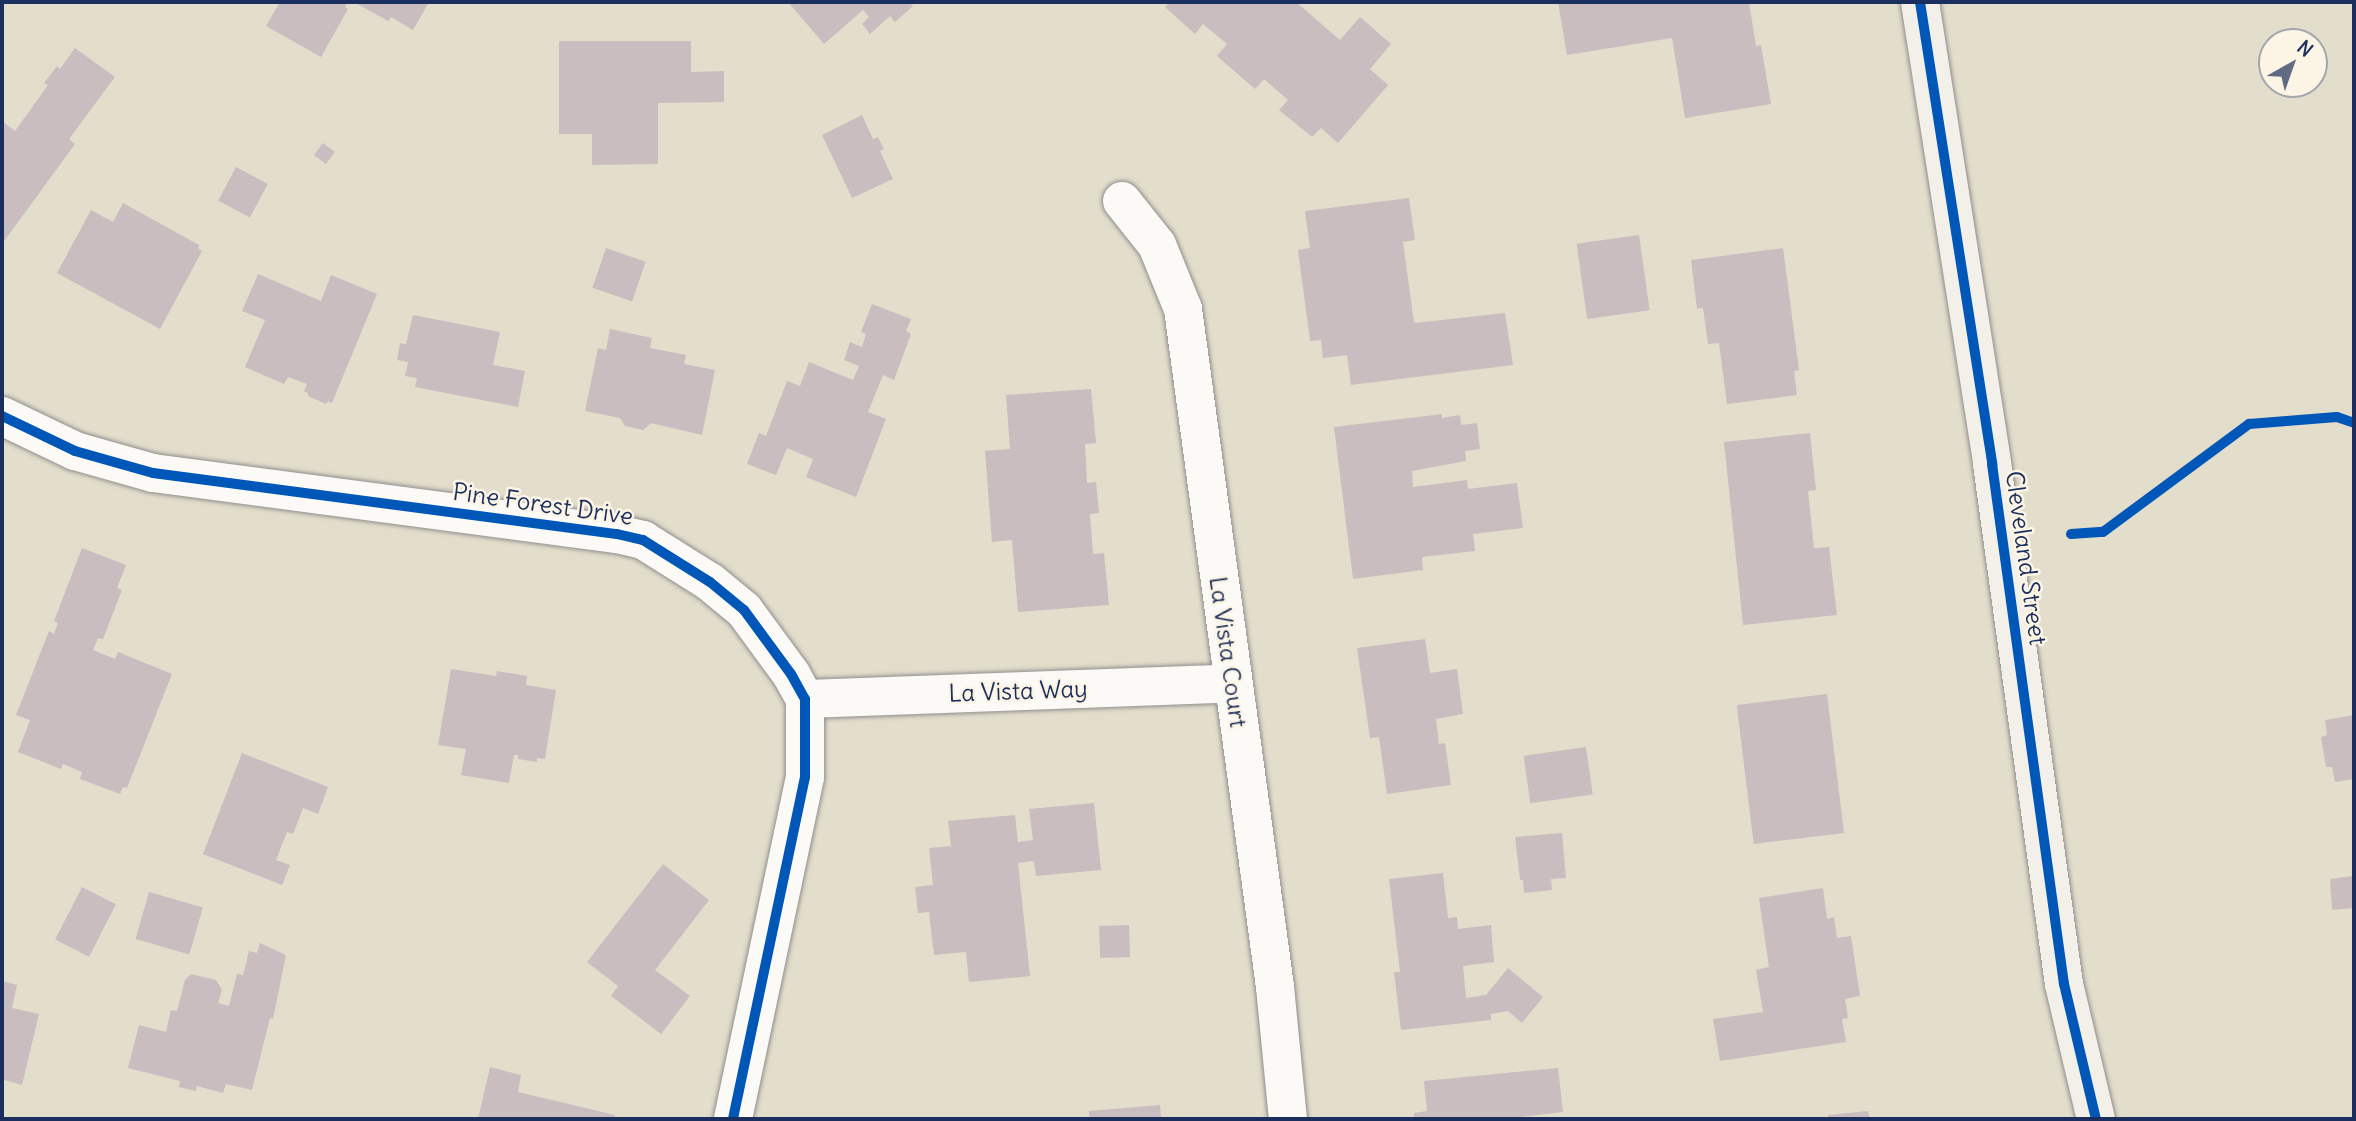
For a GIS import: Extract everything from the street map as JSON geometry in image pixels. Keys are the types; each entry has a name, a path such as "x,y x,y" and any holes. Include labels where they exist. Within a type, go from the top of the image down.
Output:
{"street":[{"name":"Cleveland Street","path":"1920,2 1993,464 2064,984 2096,1119"},
{"name":"La Vista Court","path":"1122,201 1157,245 1183,309 1275,986 1288,1119"},
{"name":"Pine Forest Drive","path":"2,416 75,452 153,473 604,532 643,540 710,582 744,610 791,674 804,699 805,777 733,1119"},
{"name":"La Vista Way","path":"804,699 1232,683"}],"path":[{"path":"2071,534 2103,532 2249,424 2337,417 2354,423"}],"building":[{"path":"280,2 348,2 345,7 348,9 321,57 266,26"},
{"path":"354,2 429,2 413,30 391,17 388,21"},
{"path":"788,2 909,2 913,6 895,22 890,16 870,34 862,24 869,17 863,10 824,44"},
{"path":"1170,2 1296,2 1340,40 1360,17 1391,44 1370,69 1388,85 1338,143 1321,128 1312,137 1279,110 1288,100 1264,79 1255,89 1217,56 1227,44 1203,24 1195,34 1165,7"},
{"path":"1558,2 1749,2 1756,46 1761,45 1771,104 1685,118 1672,38 1567,55"},
{"path":"559,41 691,41 691,72 724,71 724,102 658,103 658,164 592,165 592,134 559,134"},
{"path":"75,48 115,77 69,139 75,144 2,244 2,121 15,131 48,85 44,83 57,66 60,69"},
{"path":"862,115 873,139 878,137 884,149 880,151 893,179 852,198 822,135"},
{"path":"323,143 335,152 326,164 314,155"},
{"path":"236,167 268,184 250,217 218,201"},
{"path":"1409,198 1415,240 1403,242 1414,323 1505,313 1513,365 1351,385 1347,355 1323,358 1321,340 1310,341 1298,250 1310,248 1305,211"},
{"path":"123,203 199,245 198,248 202,251 160,329 57,273 91,210 113,222"},
{"path":"1639,235 1650,310 1587,319 1577,244"},
{"path":"606,248 646,262 632,301 592,288"},
{"path":"1783,248 1799,370 1794,371 1797,395 1727,404 1719,343 1708,344 1703,308 1697,309 1691,260"},
{"path":"258,274 321,301 331,275 377,294 332,403 328,401 326,404 308,396 304,391 307,384 288,377 284,384 245,367 265,320 242,311"},
{"path":"872,304 911,319 906,331 911,334 894,380 883,375 868,412 886,419 856,497 806,477 813,459 787,448 776,475 747,464 759,433 766,436 787,381 800,386 809,362 853,380 859,366 844,360 850,342 862,347 866,334 861,332"},
{"path":"413,315 500,332 493,365 525,371 518,407 415,387 417,378 405,376 408,362 397,360 400,343 406,344"},
{"path":"610,329 652,338 650,348 686,355 684,364 715,370 702,435 651,423 643,430 625,426 620,418 585,411 598,348 606,350"},
{"path":"1091,389 1096,443 1085,444 1087,483 1096,482 1099,513 1090,514 1093,554 1104,553 1109,605 1018,612 1012,540 992,542 985,451 1010,449 1006,395"},
{"path":"1442,414 1442,418 1460,415 1461,425 1477,423 1480,449 1465,451 1466,461 1412,471 1413,487 1467,480 1468,489 1517,483 1523,528 1473,534 1475,551 1422,557 1423,570 1353,579 1334,427"},
{"path":"1810,433 1816,490 1808,491 1814,548 1829,547 1837,615 1743,625 1724,442"},
{"path":"82,548 126,565 117,588 122,590 103,639 98,638 93,650 115,659 118,652 172,674 127,788 123,787 120,794 80,779 82,772 63,764 61,769 18,752 30,720 16,715 49,631 54,634 58,623 54,621"},
{"path":"1425,639 1430,673 1457,669 1463,714 1436,719 1439,744 1445,743 1451,785 1387,794 1379,737 1370,738 1357,648"},
{"path":"451,669 496,676 497,671 527,676 526,685 556,690 545,759 537,758 537,762 518,759 518,755 514,755 509,783 461,775 466,749 438,745"},
{"path":"1827,694 1844,833 1754,844 1737,705"},
{"path":"2354,715 2354,779 2335,782 2332,767 2326,767 2321,737 2327,735 2325,720"},
{"path":"1586,747 1593,795 1530,803 1524,756"},
{"path":"242,753 328,787 318,814 303,808 293,834 287,832 276,860 290,865 282,885 203,854"},
{"path":"1094,803 1101,870 1036,876 1034,861 1018,863 1030,976 969,982 966,952 934,955 929,912 918,913 915,887 933,885 929,848 951,846 948,821 1015,815 1018,842 1033,840 1029,809"},
{"path":"1562,833 1566,878 1551,879 1552,890 1524,893 1515,837"},
{"path":"663,864 709,900 655,970 690,996 661,1034 611,996 618,986 587,962"},
{"path":"1443,873 1448,918 1457,917 1458,929 1491,925 1494,962 1463,966 1466,998 1486,995 1508,968 1543,997 1522,1023 1508,1011 1491,1014 1491,1020 1401,1030 1394,972 1400,972 1389,879"},
{"path":"2354,876 2354,908 2332,910 2330,879"},
{"path":"82,887 116,904 89,957 55,940"},
{"path":"1823,888 1827,919 1834,917 1837,938 1851,936 1860,996 1845,999 1848,1018 1842,1019 1846,1042 1720,1061 1713,1019 1763,1012 1756,970 1769,967 1759,898"},
{"path":"149,892 203,907 189,955 135,939"},
{"path":"1129,925 1130,957 1100,958 1099,926"},
{"path":"260,943 286,955 273,1019 270,1018 252,1090 226,1084 223,1093 197,1086 196,1091 179,1087 180,1081 128,1068 139,1025 166,1032 171,1010 177,1011 185,980 191,974 216,980 222,990 218,1003 229,1006 237,974 243,975 249,951 257,953"},
{"path":"2,981 17,985 12,1008 39,1014 22,1085 4,1080 2,1087"},
{"path":"490,1067 521,1075 518,1092 615,1115 614,1119 478,1119"},
{"path":"1558,1068 1563,1112 1501,1119 1414,1119 1414,1113 1427,1111 1424,1081"},
{"path":"1160,1105 1161,1119 1089,1119 1089,1111"},
{"path":"1868,1111 1870,1119 1829,1119 1828,1115"}],"cycle path":[{"path":"1920,2 1992,464 2064,984 2096,1119"},
{"path":"2,416 75,451 153,473 617,534 643,540 710,582 744,610 791,674 805,699 805,777 733,1119"},
{"path":"2071,534 2103,532 2249,424 2337,417 2354,423"}]}
